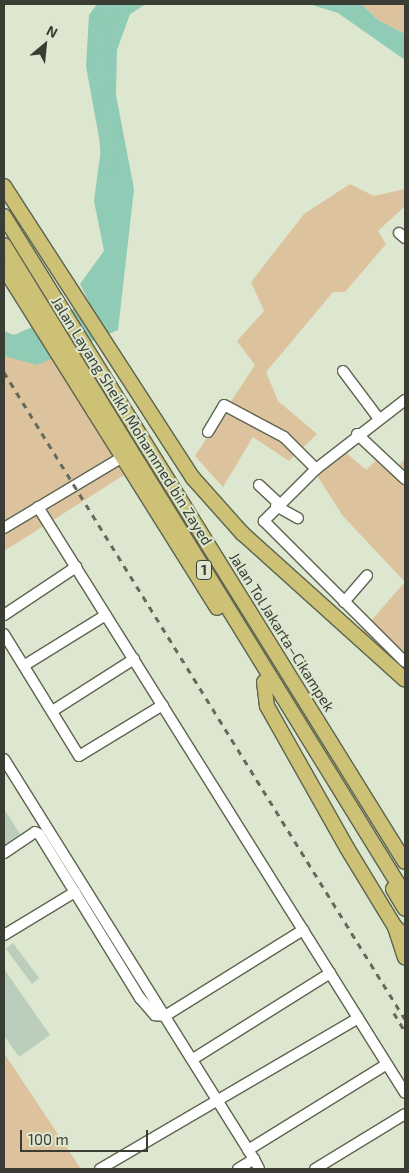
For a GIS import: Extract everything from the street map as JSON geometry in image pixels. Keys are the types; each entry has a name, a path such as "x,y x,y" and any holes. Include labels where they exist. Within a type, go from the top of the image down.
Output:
{"highway":[{"path":"4,186 73,290 167,440 216,506 405,680"},
{"name":"Jalan Tol Jakarta–Cikampek","path":"4,216 405,862"},
{"name":"Jalan Layang Sheikh Mohammed bin Zayed","path":"4,230 405,871"},
{"name":"Jalan Layang Sheikh Mohammed bin Zayed","path":"4,245 405,895"},
{"name":"1","path":"4,268 121,458 264,682 405,909"},
{"path":"264,682 267,706 400,931 405,957"}],"street":[{"path":"343,371 379,419"},
{"path":"405,400 357,434 277,504 264,518 265,524 405,662"},
{"path":"208,432 224,405 284,437 316,469"},
{"path":"357,434 405,479"},
{"path":"4,528 121,458"},
{"path":"259,484 277,504 298,518"},
{"path":"38,507 405,1093"},
{"path":"4,615 76,567"},
{"path":"344,602 367,576"},
{"path":"25,665 106,616"},
{"path":"4,634 54,710 80,756 163,705"},
{"path":"54,710 134,659"},
{"path":"4,759 219,1100 259,1169"},
{"path":"4,853 34,832 39,834 140,998 156,1015 166,1016 303,930"},
{"path":"4,935 75,892"},
{"path":"193,1059 330,973"},
{"path":"100,1169 358,1018"},
{"path":"238,1169 251,1154 387,1064"},
{"path":"315,1169 405,1114"}],"shaded area":[{"path":"97,4 146,4 130,14 117,50 116,95 134,189 118,330 37,365 4,356 4,331 14,335 89,302 80,284 104,251 94,201 101,149 86,66 89,15"},
{"path":"309,4 361,4 378,20 405,34 405,60 338,13"},
{"path":"361,4 405,4 405,34 378,20"},
{"path":"350,184 374,196 405,189 405,206 378,231 386,244 345,292 333,292 266,372 278,401 317,434 289,461 253,437 223,487 195,456 255,365 237,341 264,311 251,282 304,214"},
{"path":"4,356 37,364 58,356 129,472 4,551"},
{"path":"343,450 366,470 382,455 399,465 405,459 405,582 343,516 316,474"},
{"path":"405,582 405,662 362,631"},
{"path":"4,1053 81,1169 4,1169"}],"building":[{"path":"4,809 20,834 4,845"},
{"path":"13,943 39,978 32,984 6,949"},
{"path":"4,969 50,1035 19,1057 4,1036"}],"waterway":[{"path":"108,163 100,44 104,17 111,4"}],"railway":[{"path":"4,372 405,1019"},
{"path":"394,1013 405,1031"}]}
